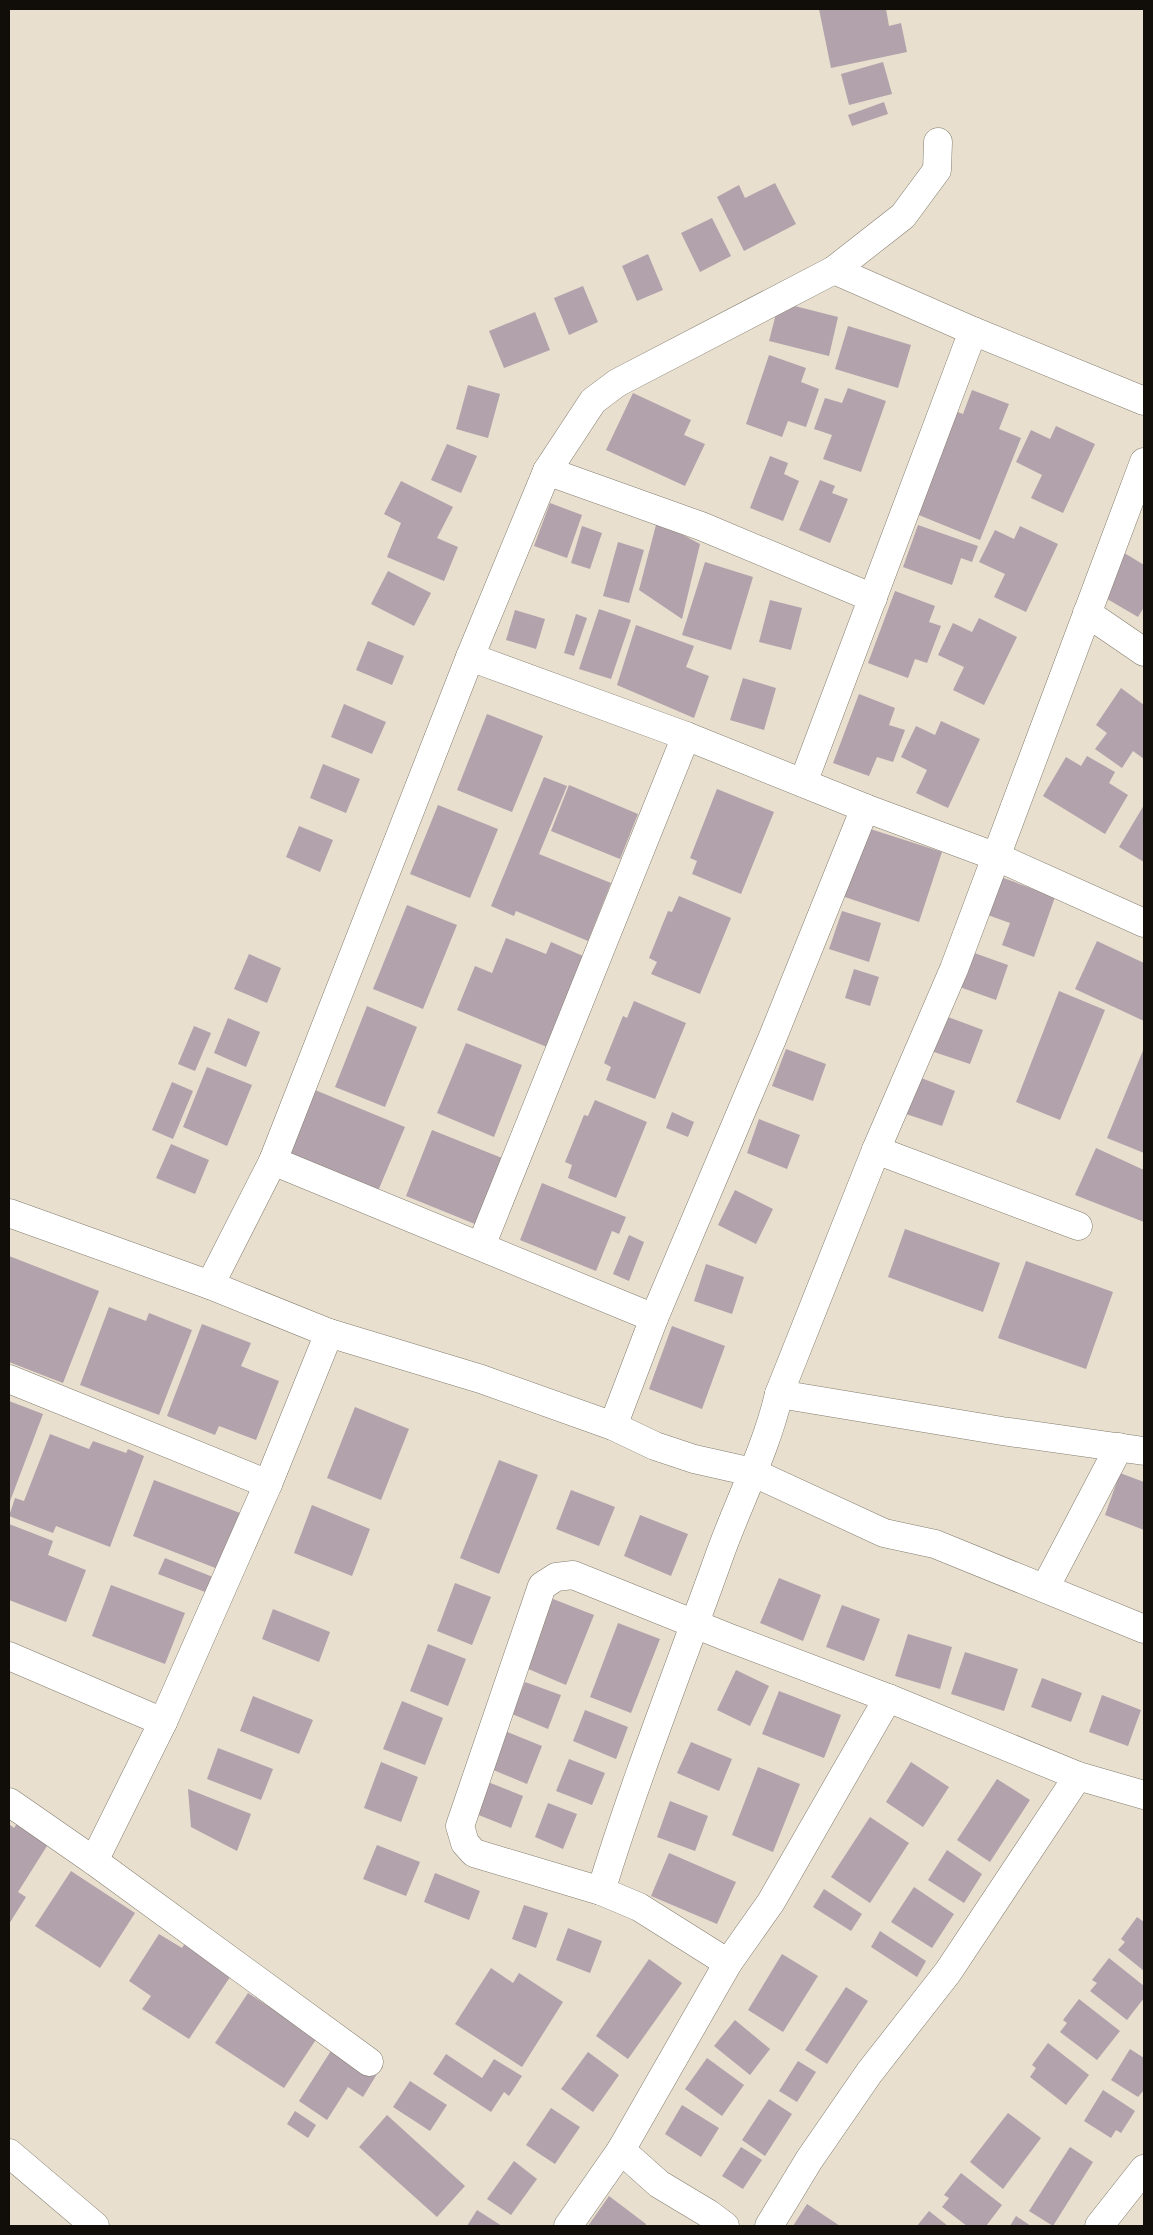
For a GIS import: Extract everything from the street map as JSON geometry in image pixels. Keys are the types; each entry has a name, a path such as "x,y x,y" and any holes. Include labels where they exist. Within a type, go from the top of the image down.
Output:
{"street":[{"path":"210,1285 273,1161 470,656 547,471 593,401 617,382 834,270 903,216 937,170 938,142"},
{"path":"834,270 973,331 1144,401"},
{"path":"803,783 973,331"},
{"path":"600,1891 622,1822 720,1553 771,1428 779,1394 876,1150 954,969 1144,462"},
{"path":"547,471 701,526 873,598"},
{"path":"1088,613 1144,652"},
{"path":"470,656 686,736 865,808 997,857 1144,923"},
{"path":"481,1246 686,736"},
{"path":"613,1426 654,1318 772,1039 865,808"},
{"path":"876,1150 1078,1226"},
{"path":"273,1161 654,1318"},
{"path":"9,1213 210,1285 329,1333 481,1380 613,1426 655,1446 694,1459 752,1472 884,1533 935,1544 1144,1629"},
{"path":"94,1861 163,1722 268,1484 329,1333"},
{"path":"9,1378 268,1484"},
{"path":"779,1394 1002,1431 1132,1449 1045,1588"},
{"path":"728,1963 639,1907 600,1891 474,1853 465,1843 460,1826 542,1586 556,1577 573,1575 888,1698 1078,1776 1144,1795"},
{"path":"9,1656 163,1722"},
{"path":"568,2226 621,2150 728,1963 771,1902 888,1698"},
{"path":"769,2226 814,2152 869,2073 948,1972 1078,1776"},
{"path":"9,1802 94,1861 368,2062"},
{"path":"621,2150 659,2184 725,2226"},
{"path":"9,2153 95,2226"},
{"path":"1100,2226 1144,2170"}],"building":[{"path":"819,9 886,9 889,26 901,23 907,52 831,68"},
{"path":"883,62 892,94 849,105 841,74"},
{"path":"884,102 888,114 852,126 848,115"},
{"path":"775,183 796,224 744,251 717,197 739,185 745,198"},
{"path":"712,218 731,256 700,272 681,233"},
{"path":"648,254 663,290 637,301 622,266"},
{"path":"583,286 598,322 569,335 554,298"},
{"path":"779,302 838,317 829,356 769,341"},
{"path":"535,312 550,350 504,368 489,331"},
{"path":"848,326 911,345 898,388 835,369"},
{"path":"769,355 806,368 801,382 819,389 806,427 788,421 782,437 746,424"},
{"path":"468,385 500,394 488,438 456,429"},
{"path":"848,388 886,401 861,472 823,459 832,435 814,429 825,398 842,403"},
{"path":"972,390 1009,404 999,429 1021,438 980,540 909,511 950,409 963,414"},
{"path":"633,393 691,420 684,435 705,444 685,486 606,450"},
{"path":"1056,426 1095,444 1063,513 1031,498 1042,475 1016,462 1031,430 1050,439"},
{"path":"447,444 477,456 461,493 431,480"},
{"path":"770,456 788,463 784,474 799,481 783,521 750,508"},
{"path":"820,480 835,486 832,493 848,499 830,543 799,530"},
{"path":"401,481 453,507 437,538 458,547 444,581 387,557 401,523 384,514"},
{"path":"550,503 582,515 567,558 534,546"},
{"path":"657,521 700,544 682,619 639,590"},
{"path":"918,525 978,546 972,562 961,558 952,585 903,567"},
{"path":"582,526 602,533 590,569 571,563"},
{"path":"1020,526 1058,544 1026,612 994,597 1005,574 979,562 995,530 1014,539"},
{"path":"618,542 644,550 629,603 603,596"},
{"path":"1121,551 1144,565 1144,607 1138,617 1097,593"},
{"path":"705,562 753,577 731,650 682,635"},
{"path":"388,571 431,593 414,626 371,604"},
{"path":"895,591 935,606 929,622 941,626 927,663 915,659 908,678 868,663"},
{"path":"770,600 802,608 791,650 759,642"},
{"path":"599,609 631,620 611,679 579,669"},
{"path":"515,610 545,619 536,649 506,640"},
{"path":"576,614 587,618 574,656 564,653"},
{"path":"979,618 1017,637 984,705 953,690 964,667 938,655 953,623 972,632"},
{"path":"636,625 694,646 686,667 709,676 694,718 617,685"},
{"path":"368,641 404,656 392,685 356,670"},
{"path":"743,678 776,688 764,730 730,720"},
{"path":"1121,688 1144,705 1144,759 1133,751 1122,768 1095,749 1107,733 1096,725"},
{"path":"859,694 895,708 889,725 905,730 893,762 877,757 869,776 833,763"},
{"path":"344,704 386,722 372,754 331,737"},
{"path":"487,714 543,736 512,812 457,790"},
{"path":"941,721 980,739 948,808 916,793 927,770 901,757 916,726 935,735"},
{"path":"1087,756 1115,772 1109,783 1128,795 1105,834 1043,796 1066,757 1081,766"},
{"path":"323,764 360,779 346,813 310,798"},
{"path":"544,777 567,786 539,854 611,883 588,941 516,911 514,916 491,906"},
{"path":"569,785 638,814 620,859 551,831"},
{"path":"717,789 774,812 741,894 692,874 697,861 690,858"},
{"path":"438,805 498,829 470,898 410,874"},
{"path":"1144,805 1144,862 1119,847"},
{"path":"299,826 333,840 320,872 286,857"},
{"path":"861,826 942,852 919,922 839,895"},
{"path":"998,876 1055,897 1034,957 1002,945 1010,923 985,914"},
{"path":"679,896 731,918 700,994 651,974 657,962 649,958 668,911 672,912"},
{"path":"407,905 457,925 423,1009 373,989"},
{"path":"842,911 881,923 869,962 829,949"},
{"path":"506,938 546,954 551,942 583,956 547,1047 457,1010 475,966 492,973"},
{"path":"1097,941 1144,963 1144,1021 1075,989"},
{"path":"966,950 1008,965 996,1000 954,985"},
{"path":"249,954 281,968 267,1003 234,989"},
{"path":"854,969 879,977 870,1006 845,998"},
{"path":"1059,991 1105,1010 1060,1120 1016,1102"},
{"path":"634,1001 686,1023 655,1099 606,1080 611,1067 604,1063 623,1016 627,1018"},
{"path":"367,1006 417,1027 385,1107 335,1087"},
{"path":"940,1014 983,1030 970,1064 928,1050"},
{"path":"228,1018 260,1032 246,1067 214,1053"},
{"path":"194,1026 211,1033 195,1071 178,1064"},
{"path":"466,1043 522,1065 494,1137 437,1113"},
{"path":"1144,1048 1144,1153 1107,1138"},
{"path":"786,1049 826,1064 813,1101 772,1086"},
{"path":"207,1067 252,1085 227,1146 183,1127"},
{"path":"916,1076 955,1091 942,1126 903,1113"},
{"path":"172,1082 193,1091 173,1139 152,1130"},
{"path":"315,1090 405,1127 378,1191 289,1155"},
{"path":"595,1100 647,1122 616,1198 568,1178 572,1165 565,1162 584,1115 588,1116"},
{"path":"672,1112 694,1122 688,1137 666,1128"},
{"path":"759,1119 800,1135 787,1169 747,1153"},
{"path":"432,1130 502,1158 475,1224 406,1196"},
{"path":"171,1144 209,1160 195,1194 156,1178"},
{"path":"1096,1148 1144,1170 1144,1222 1075,1195"},
{"path":"542,1183 626,1217 619,1234 612,1231 596,1271 520,1240"},
{"path":"735,1190 773,1209 756,1244 718,1225"},
{"path":"905,1229 1000,1263 983,1312 888,1277"},
{"path":"629,1235 644,1242 629,1281 613,1274"},
{"path":"9,1256 99,1291 63,1383 9,1362"},
{"path":"1026,1261 1113,1292 1086,1369 998,1338"},
{"path":"706,1264 744,1277 732,1314 694,1301"},
{"path":"109,1307 146,1321 149,1313 192,1330 159,1415 80,1385"},
{"path":"202,1324 251,1343 241,1366 279,1381 256,1440 219,1426 215,1435 167,1416"},
{"path":"672,1326 725,1346 702,1409 649,1389"},
{"path":"9,1401 43,1414 9,1504"},
{"path":"355,1407 409,1429 381,1500 327,1478"},
{"path":"50,1434 89,1449 93,1441 126,1453 128,1449 144,1456 110,1547 56,1526 53,1533 9,1516 15,1498 24,1501"},
{"path":"499,1460 538,1475 499,1574 460,1558"},
{"path":"1120,1473 1144,1482 1144,1530 1105,1515"},
{"path":"154,1480 240,1513 218,1569 133,1536"},
{"path":"571,1490 615,1507 599,1546 556,1529"},
{"path":"312,1505 370,1529 352,1576 294,1553"},
{"path":"640,1515 688,1534 671,1576 624,1556"},
{"path":"9,1524 53,1541 48,1555 86,1570 66,1622 9,1600"},
{"path":"165,1558 218,1579 213,1595 158,1574"},
{"path":"779,1578 821,1595 803,1641 760,1623"},
{"path":"455,1583 491,1597 472,1645 437,1631"},
{"path":"111,1585 185,1613 165,1664 92,1636"},
{"path":"553,1599 594,1615 566,1685 526,1668"},
{"path":"842,1605 880,1619 864,1661 826,1647"},
{"path":"273,1609 330,1632 319,1662 262,1639"},
{"path":"618,1623 660,1639 631,1713 590,1697"},
{"path":"908,1634 952,1647 940,1689 895,1676"},
{"path":"428,1644 466,1659 448,1706 410,1691"},
{"path":"965,1652 1018,1669 1004,1711 951,1694"},
{"path":"736,1670 769,1686 750,1726 717,1710"},
{"path":"1042,1678 1082,1693 1071,1722 1031,1707"},
{"path":"525,1682 561,1695 548,1729 512,1714"},
{"path":"779,1691 841,1715 824,1758 762,1734"},
{"path":"1102,1695 1141,1710 1128,1746 1089,1732"},
{"path":"253,1696 313,1720 299,1754 240,1731"},
{"path":"402,1701 443,1718 425,1765 383,1749"},
{"path":"585,1710 628,1727 616,1759 573,1741"},
{"path":"505,1731 542,1746 527,1784 491,1769"},
{"path":"691,1742 732,1759 719,1791 677,1773"},
{"path":"218,1748 273,1769 261,1800 207,1779"},
{"path":"569,1759 605,1773 592,1805 556,1791"},
{"path":"381,1762 418,1777 401,1822 364,1808"},
{"path":"911,1762 949,1787 923,1827 886,1802"},
{"path":"758,1767 800,1784 773,1852 732,1835"},
{"path":"997,1779 1030,1800 990,1862 957,1840"},
{"path":"488,1782 523,1796 511,1828 476,1814"},
{"path":"188,1789 251,1814 237,1851 191,1827"},
{"path":"670,1801 708,1816 695,1851 657,1837"},
{"path":"548,1803 577,1814 563,1849 535,1837"},
{"path":"870,1817 909,1843 870,1903 831,1877"},
{"path":"21,1818 52,1838 18,1892 26,1897 9,1924 9,1824 14,1828"},
{"path":"377,1845 420,1862 406,1896 363,1879"},
{"path":"947,1850 982,1874 964,1903 928,1880"},
{"path":"669,1853 736,1882 717,1924 651,1896"},
{"path":"71,1871 135,1913 100,1968 35,1926"},
{"path":"435,1873 480,1891 469,1920 424,1902"},
{"path":"914,1887 954,1914 932,1948 891,1922"},
{"path":"824,1889 862,1914 851,1931 813,1907"},
{"path":"524,1905 548,1913 536,1948 512,1939"},
{"path":"1137,1917 1144,1922 1144,1971 1118,1950 1125,1942 1121,1939"},
{"path":"568,1928 602,1941 590,1973 556,1960"},
{"path":"880,1931 926,1961 917,1977 871,1947"},
{"path":"159,1934 182,1948 187,1940 234,1971 189,2039 142,2009 151,1996 129,1981"},
{"path":"782,1954 818,1976 783,2032 748,2010"},
{"path":"1109,1958 1144,1986 1144,1998 1127,2020 1090,1991 1097,1983 1092,1980"},
{"path":"649,1959 682,1983 628,2059 596,2036"},
{"path":"491,1968 513,1983 519,1973 563,2002 522,2067 455,2024"},
{"path":"846,1987 868,2001 827,2064 805,2050"},
{"path":"248,1993 317,2038 284,2088 215,2043"},
{"path":"1079,1999 1120,2031 1097,2060 1060,2032 1067,2023 1063,2020"},
{"path":"735,2020 770,2049 750,2075 714,2046"},
{"path":"1048,2043 1089,2075 1066,2105 1030,2077 1036,2068 1032,2065"},
{"path":"334,2046 377,2074 363,2097 348,2087 327,2120 299,2101"},
{"path":"1130,2049 1144,2058 1144,2090 1138,2097 1111,2080"},
{"path":"588,2052 619,2075 593,2112 561,2089"},
{"path":"446,2054 482,2078 494,2059 522,2076 509,2096 504,2092 491,2112 433,2074"},
{"path":"707,2058 744,2085 722,2116 685,2089"},
{"path":"798,2061 816,2072 797,2102 779,2091"},
{"path":"410,2081 447,2105 430,2131 393,2107"},
{"path":"1103,2090 1135,2111 1121,2133 1116,2130 1111,2138 1084,2121"},
{"path":"769,2099 792,2114 765,2156 742,2140"},
{"path":"682,2105 719,2128 701,2157 665,2134"},
{"path":"551,2108 580,2127 555,2164 526,2145"},
{"path":"295,2111 316,2125 308,2138 287,2124"},
{"path":"1008,2113 1041,2138 1003,2189 970,2162"},
{"path":"387,2115 465,2186 437,2217 359,2147"},
{"path":"741,2147 762,2160 743,2189 722,2176"},
{"path":"1070,2147 1093,2162 1053,2226 1029,2211"},
{"path":"514,2161 537,2179 511,2215 487,2199"},
{"path":"961,2173 1002,2205 986,2226 967,2226 942,2207 949,2198 944,2195"},
{"path":"609,2196 646,2224 645,2226 588,2226"},
{"path":"807,2204 840,2226 793,2226"},
{"path":"477,2210 502,2226 467,2226"},
{"path":"929,2211 948,2226 917,2226"},
{"path":"1016,2216 1031,2226 1010,2226"}]}
